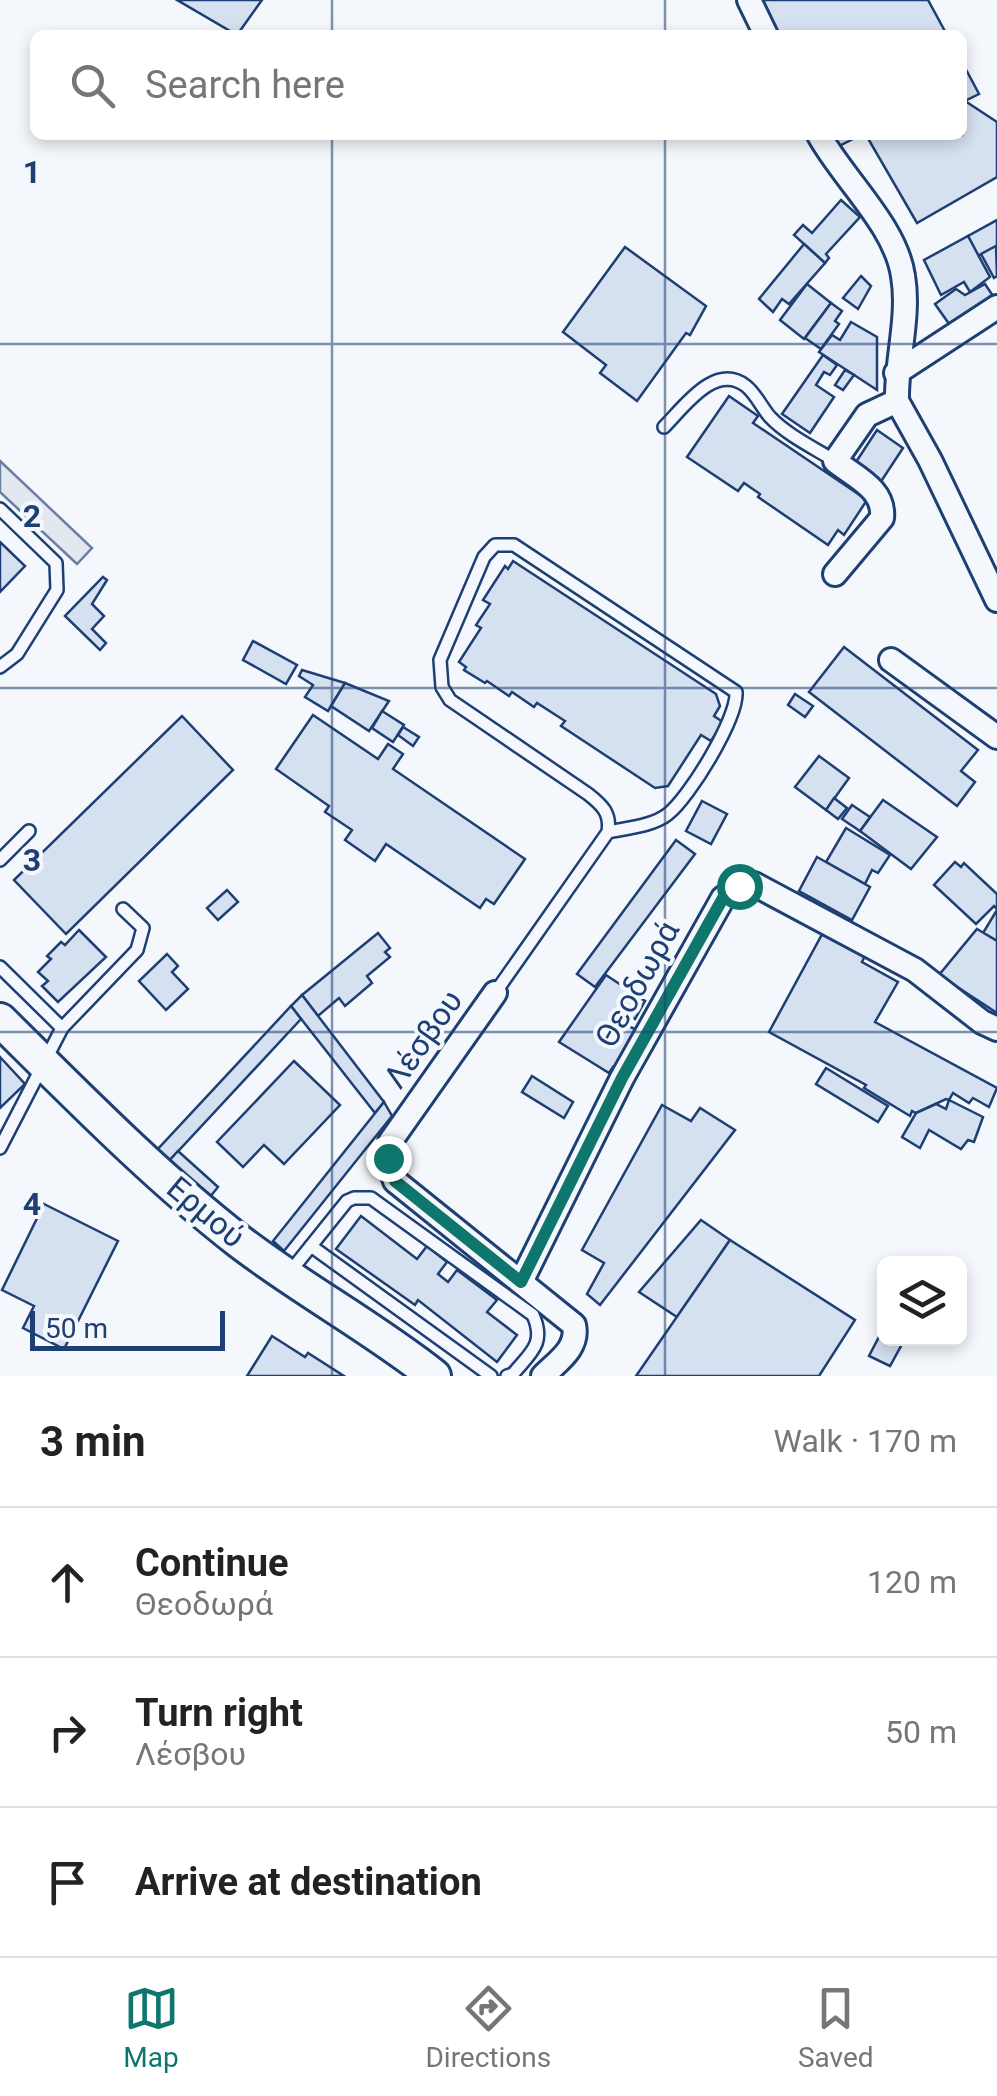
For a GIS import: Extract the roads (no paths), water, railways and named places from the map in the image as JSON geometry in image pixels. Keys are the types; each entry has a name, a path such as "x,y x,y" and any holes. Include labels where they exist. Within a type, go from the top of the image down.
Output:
{"street":[{"path":"749,0 764,30"},
{"path":"822,140 890,239 903,272 905,303 896,372 897,401 997,600"},
{"path":"896,372 997,307"},
{"path":"835,574 882,518 883,506 878,494 835,461 867,415 897,401"},
{"path":"891,660 997,737"},
{"name":"Θεοδωρά","path":"521,1282 622,1078 723,898 739,886 754,884 915,970 982,1022 997,1028"},
{"name":"Λέσβου","path":"495,994 390,1142 388,1158 395,1181 574,1324 574,1346 543,1376"},
{"name":"Ερμού","path":"0,1020 124,1142 200,1210 288,1275 379,1333 434,1376"}],"lane":[{"path":"664,427 714,380 730,379 746,386 773,420 835,461"},
{"path":"0,509 56,563 57,590 17,654 0,666"},
{"path":"495,994 608,832 610,822 605,808 450,700 442,687 440,660 484,556 495,546 514,545 736,692 727,730 679,803 656,821 608,832"},
{"path":"0,860 29,831"},
{"path":"0,1148 62,1028 137,950 143,928 123,910"},
{"path":"0,967 62,1028"},
{"path":"288,1275 347,1202 371,1198 533,1316 540,1330 538,1343 507,1376"},
{"path":"311,1246 492,1376"}]}
